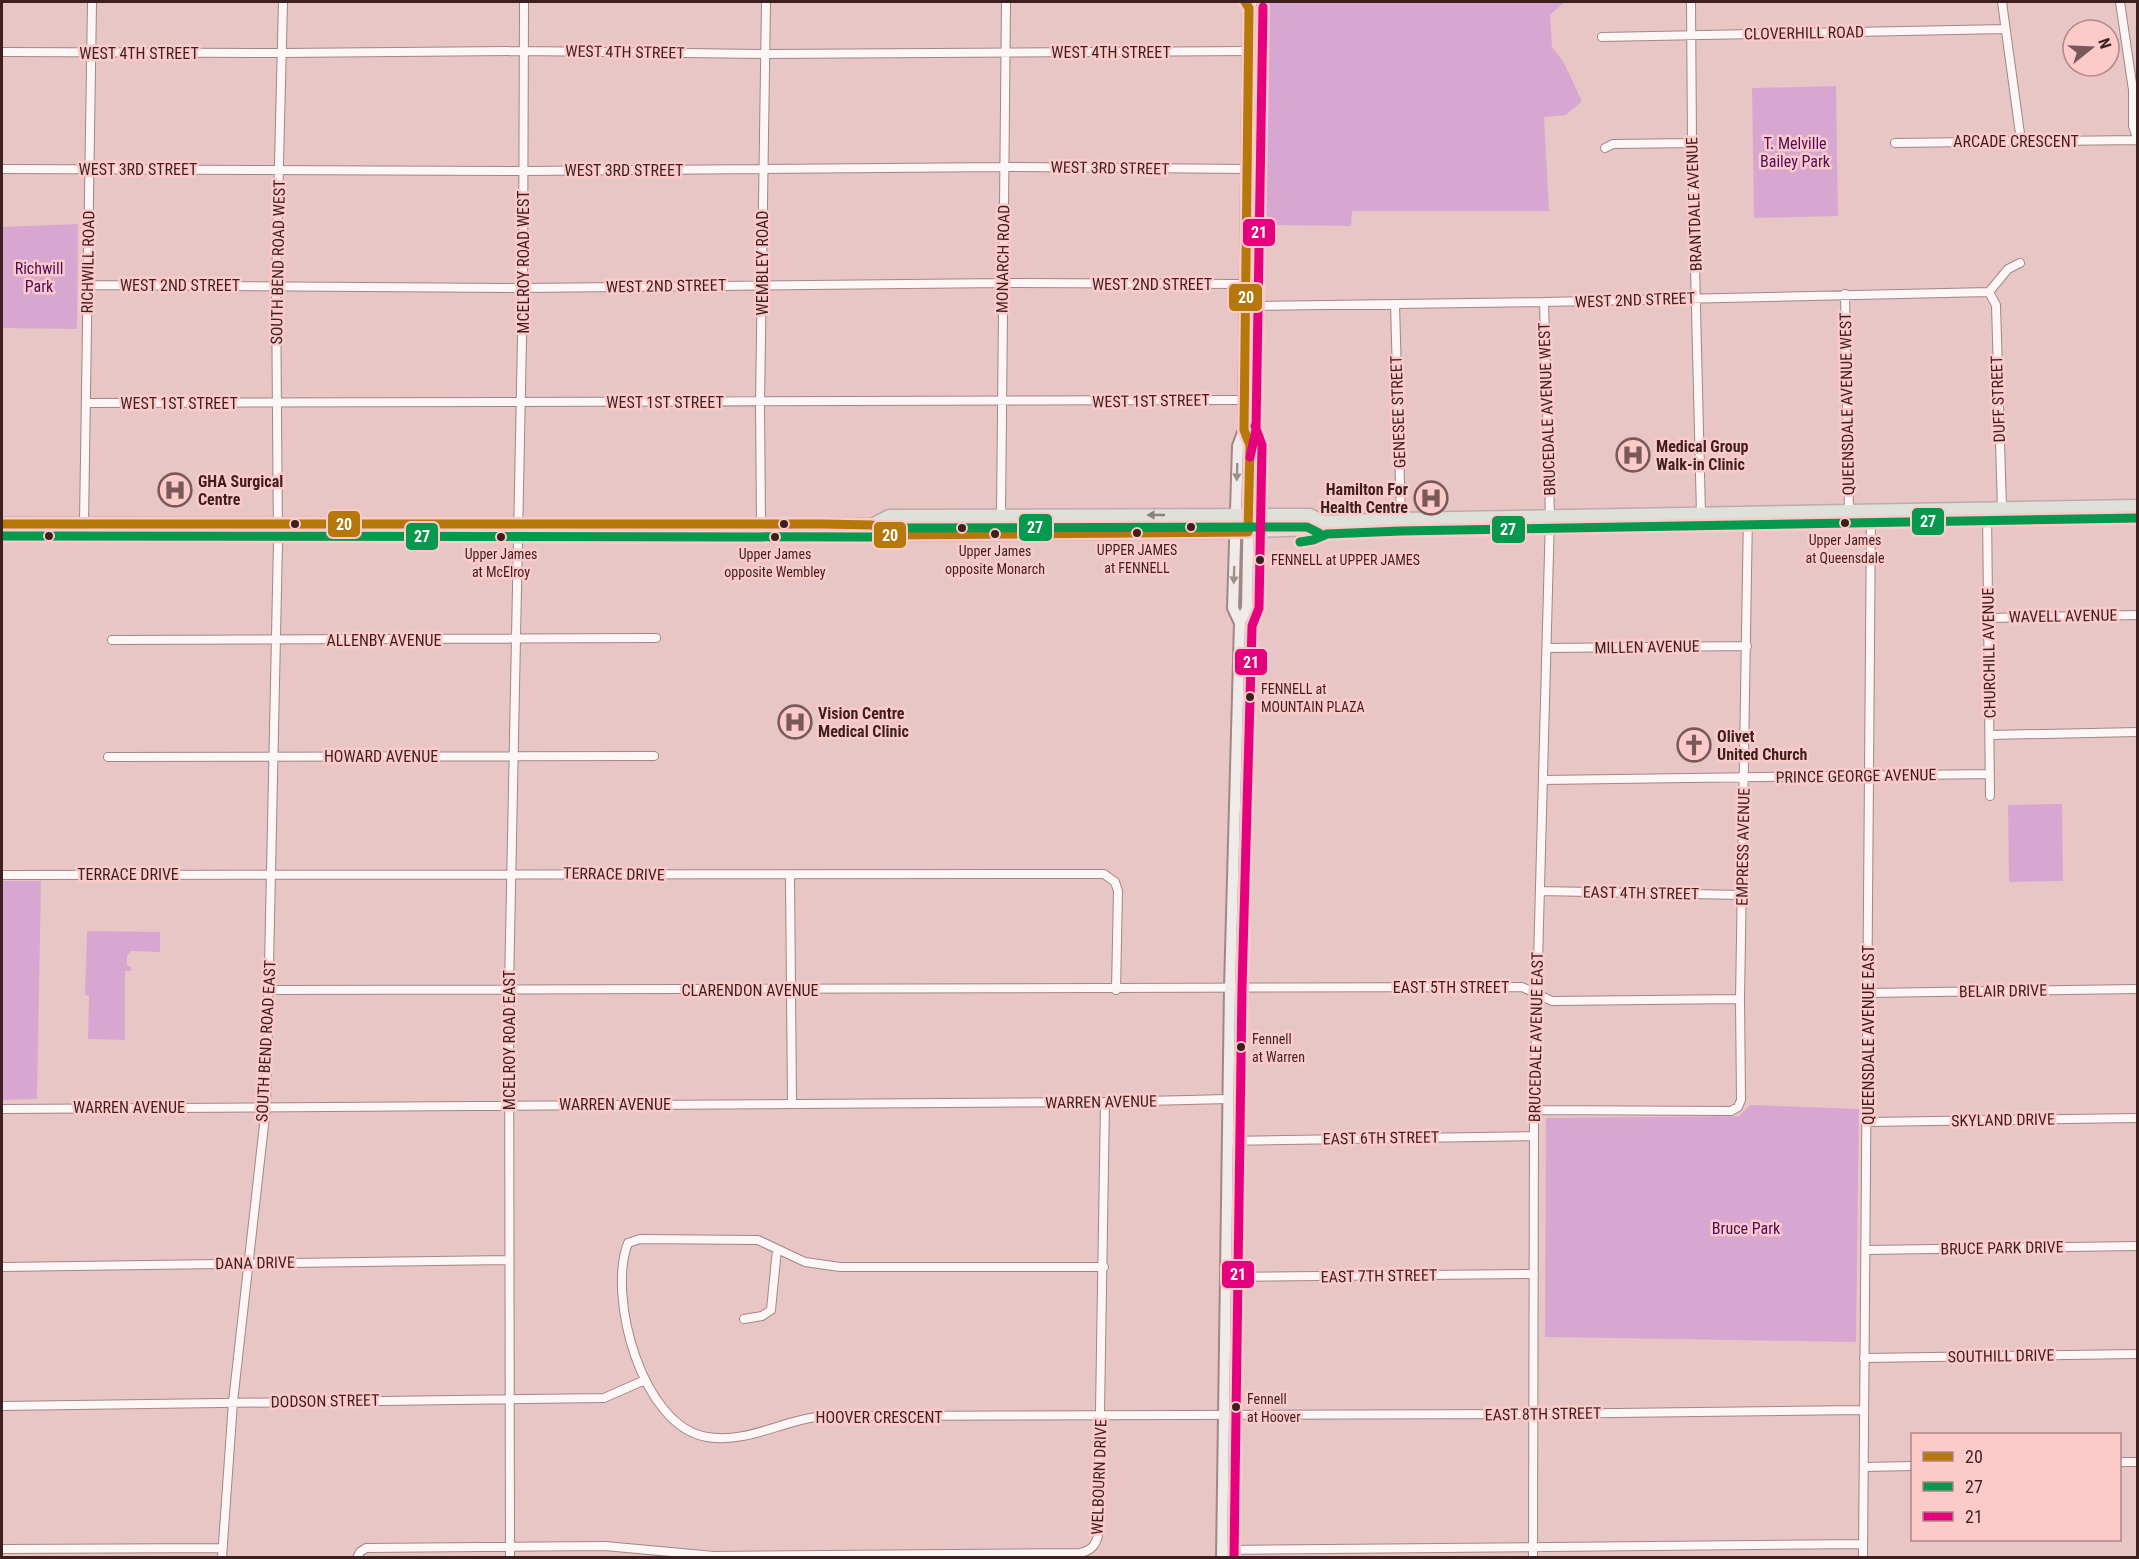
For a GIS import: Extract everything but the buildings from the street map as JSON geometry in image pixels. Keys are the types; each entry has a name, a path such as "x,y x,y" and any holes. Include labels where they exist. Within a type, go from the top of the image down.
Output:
{"main road":[{"path":"1222,1554 1227,1141 1240,623 1233,608 1250,445 1244,430 1249,4"},
{"path":"872,525 890,535 1242,524 1311,515 1324,522 2138,506"},
{"path":"2,524 872,525 889,516 1001,516 1242,524"}],"street":[{"name":"RICHWILL ROAD","path":"84,523 92,2"},
{"name":"SOUTH BEND ROAD WEST","path":"277,523 276,285 283,2"},
{"name":"MCELROY ROAD WEST","path":"519,523 524,2"},
{"name":"WEMBLEY ROAD","path":"761,524 762,169 766,2"},
{"name":"MONARCH ROAD","path":"1001,516 1006,2"},
{"name":"BRANTDALE AVENUE","path":"1691,2 1701,514"},
{"path":"2002,2 2021,141"},
{"path":"2120,2 2133,90 2133,126 2137,141"},
{"name":"CLOVERHILL ROAD","path":"1602,37 2005,29"},
{"name":"WEST 4TH STREET","path":"2,52 524,51 766,54 1249,51"},
{"name":"ARCADE CRESCENT","path":"1895,143 2137,141"},
{"path":"1605,148 1613,144 1692,143"},
{"name":"WEST 3RD STREET","path":"2,169 279,168 524,171 1004,166 1247,170"},
{"path":"1989,292 2008,269 2020,263"},
{"name":"WEST 2ND STREET","path":"88,285 523,288 1245,284"},
{"name":"WEST 2ND STREET","path":"1245,306 1989,292"},
{"name":"DUFF STREET","path":"1989,292 1996,305 2002,509"},
{"name":"QUEENSDALE AVENUE WEST","path":"1845,294 1849,513"},
{"name":"BRUCEDALE AVENUE WEST","path":"1544,302 1550,516"},
{"name":"GENESEE STREET","path":"1395,304 1401,519"},
{"name":"WEST 1ST STREET","path":"87,403 1244,400"},
{"name":"CHURCHILL AVENUE","path":"1987,509 1990,796"},
{"name":"QUEENSDALE AVENUE EAST","path":"1863,1557 1871,512"},
{"name":"EMPRESS AVENUE","path":"1534,1110 1731,1111 1738,1107 1741,1100 1740,999 1748,513"},
{"name":"BRUCEDALE AVENUE EAST","path":"1533,1557 1534,1110 1550,516"},
{"name":"SOUTH BEND ROAD EAST","path":"222,1557 233,1402 266,1107 277,523"},
{"name":"MCELROY ROAD EAST","path":"510,1557 509,988 519,523"},
{"name":"WAVELL AVENUE","path":"1988,618 2138,615"},
{"name":"ALLENBY AVENUE","path":"112,640 656,638"},
{"name":"MILLEN AVENUE","path":"1547,648 1747,646"},
{"path":"1989,735 2138,732"},
{"name":"HOWARD AVENUE","path":"108,757 654,756"},
{"name":"PRINCE GEORGE AVENUE","path":"1543,780 1990,774"},
{"name":"TERRACE DRIVE","path":"2,875 1104,874 1115,882 1118,891 1116,990"},
{"path":"790,876 792,1104"},
{"name":"EAST 4TH STREET","path":"1540,891 1742,894"},
{"name":"EAST 5TH STREET","path":"1230,988 1522,987 1552,1001 1740,999"},
{"name":"CLARENDON AVENUE","path":"270,990 1230,988"},
{"name":"BELAIR DRIVE","path":"1868,993 2138,989"},
{"name":"WARREN AVENUE","path":"2,1108 1105,1102 1228,1098"},
{"name":"WELBOURN DRIVE","path":"358,1554 366,1548 605,1546 714,1556 1083,1553 1094,1546 1098,1535 1105,1102"},
{"name":"SKYLAND DRIVE","path":"1868,1122 2138,1118"},
{"name":"EAST 6TH STREET","path":"1227,1141 1534,1136"},
{"name":"HOOVER CRESCENT","path":"1104,1267 840,1267 805,1262 758,1240 640,1239 628,1243 624,1254 623,1283 627,1324 645,1380 662,1410 684,1429 706,1437 731,1439 807,1417 1224,1416"},
{"name":"BRUCE PARK DRIVE","path":"1866,1250 2138,1246"},
{"path":"744,1319 762,1316 771,1310 777,1248"},
{"name":"DANA DRIVE","path":"2,1267 508,1260"},
{"name":"EAST 7TH STREET","path":"1226,1277 1534,1274"},
{"name":"SOUTHILL DRIVE","path":"1864,1358 2138,1354"},
{"name":"DODSON STREET","path":"2,1406 603,1398 632,1388 645,1380"},
{"name":"EAST 8TH STREET","path":"1224,1416 1863,1410"},
{"path":"2121,1462 2138,1462"},
{"path":"1865,1467 1911,1466"},
{"path":"1222,1554 1863,1544"},
{"path":"2,1549 222,1548"}],"green space":[{"path":"1268,2 1565,2 1550,15 1552,47 1563,61 1582,101 1566,115 1544,117 1549,211 1352,211 1351,226 1262,225"},
{"name":"T. Melville Bailey Park","path":"1836,86 1838,216 1754,218 1752,88"},
{"name":"Richwill Park","path":"78,224 77,329 2,328 2,227"},
{"path":"2062,804 2063,881 2009,882 2008,805"},
{"path":"2,881 41,881 37,1099 2,1100"},
{"path":"87,931 160,932 160,952 131,951 127,956 127,966 131,966 131,971 125,971 125,1040 88,1039 89,996 85,995"},
{"name":"Bruce Park","path":"1750,1105 1859,1109 1856,1342 1545,1337 1546,1118 1739,1116"}],"transit line":[{"name":"20","path":"2,524 824,524 872,525 890,535 1248,532 1250,445 1244,430 1249,8 1245,2"},
{"name":"21","path":"1250,457 1256,430 1263,7"},
{"name":"21","path":"1234,1558 1242,988 1252,626 1259,608 1262,445 1255,426"},
{"name":"27","path":"1300,542 1327,534 1401,531 2138,518"},
{"name":"27","path":"2,536 872,537 892,528 1307,527 1319,533"}],"place":[{"name":"Medical Group Walk-in Clinic","path":"1633,455"},
{"name":"GHA Surgical Centre","path":"175,490"},
{"name":"Hamilton For Health Centre","path":"1431,498"},
{"name":"Upper James at Queensdale","path":"1845,523"},
{"name":"UPPER JAMES at FENNELL","path":"1137,533"},
{"name":"Upper James opposite Monarch","path":"995,534"},
{"name":"Upper James at McElroy","path":"501,537"},
{"name":"Upper James opposite Wembley","path":"775,537"},
{"name":"FENNELL at UPPER JAMES","path":"1260,560"},
{"name":"FENNELL at MOUNTAIN PLAZA","path":"1250,697"},
{"name":"Vision Centre Medical Clinic","path":"795,722"},
{"name":"Olivet United Church","path":"1694,745"},
{"name":"Fennell at Warren","path":"1241,1047"},
{"name":"Fennell at Hoover","path":"1236,1407"}]}
